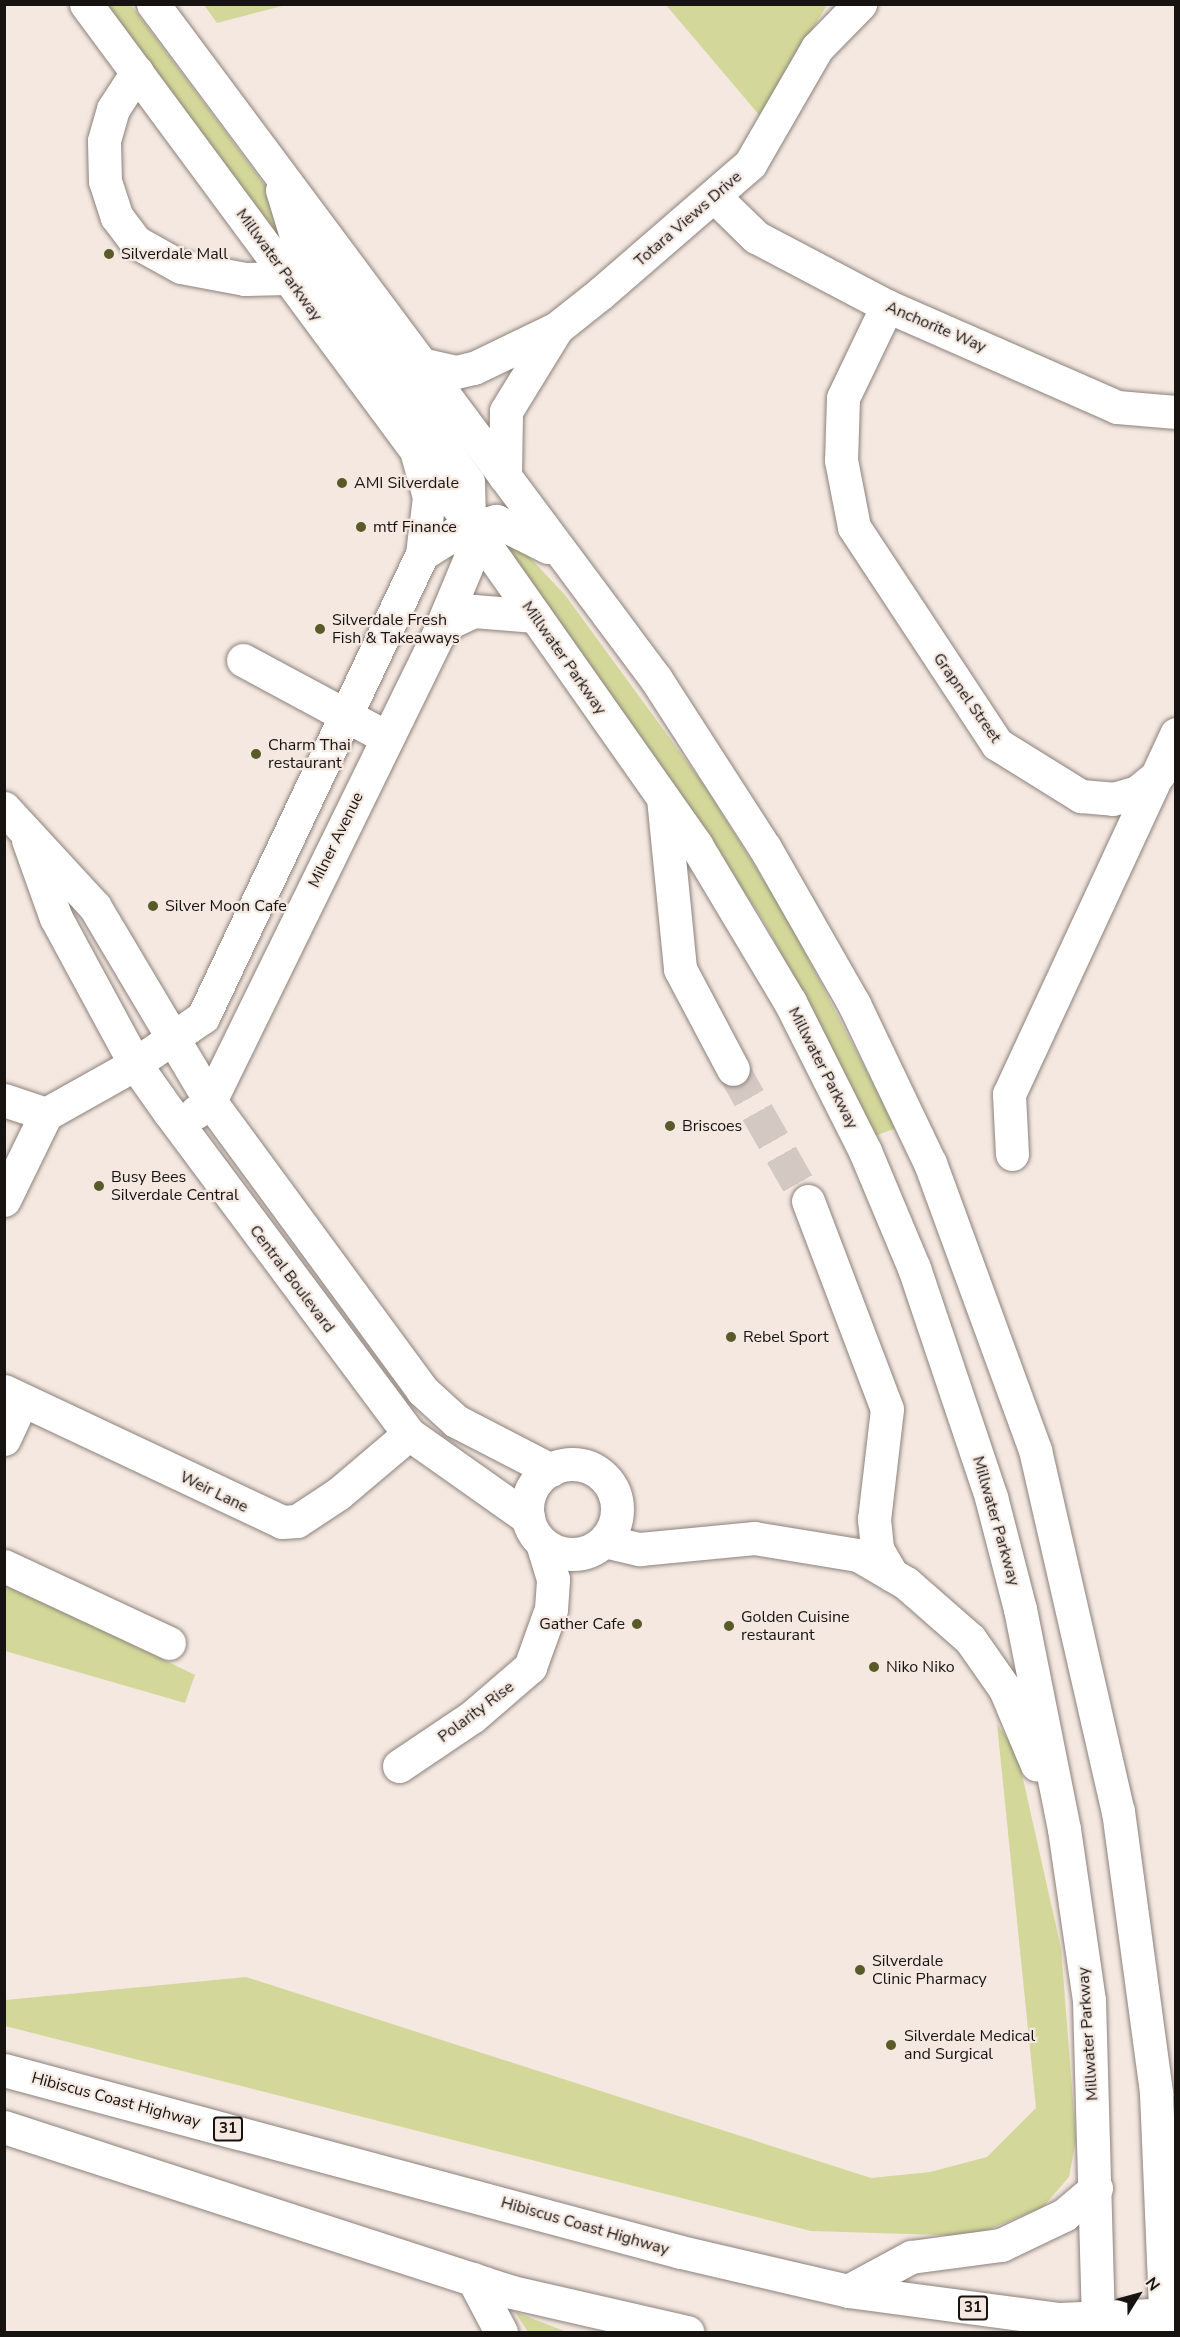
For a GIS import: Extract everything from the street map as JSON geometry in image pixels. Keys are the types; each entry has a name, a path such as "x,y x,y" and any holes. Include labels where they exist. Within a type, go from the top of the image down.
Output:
{"main road":[{"name":"Millwater Parkway","path":"86,4 472,526 663,798 790,1002 865,1151 914,1268 991,1497 1020,1609 1064,1829 1089,2000 1096,2188 1098,2327"},
{"path":"153,4 656,680 765,848 859,1014 930,1163 975,1274 1035,1450 1083,1642 1118,1811 1156,2093 1169,2321"},
{"name":"Totara Views Drive","path":"422,364 456,372 474,368 557,328 716,198 750,164 817,48 860,4"},
{"path":"136,72 113,109 104,141 105,181 117,217 136,242 181,267 245,279 289,278"},
{"path":"276,168 299,246 468,482 472,526 467,573 438,635"},
{"name":"Anchorite Way","path":"716,198 756,237 887,306 1118,407 1176,412"},
{"name":"Grapnel Street","path":"887,306 843,398 842,459 854,527 997,744 1081,796 1113,800 1137,792 1159,774"},
{"name":"Totara Views Drive","path":"505,477 506,411 557,328"},
{"path":"4,1200 46,1114 135,1064 203,1017 341,717 422,554 429,497 417,454"},
{"path":"422,554 472,526 496,520 513,526 562,556"},
{"name":"Milner Avenue","path":"210,1101 386,737 438,635 450,622 474,611 535,616"},
{"path":"243,660 341,717 386,737"},
{"path":"1012,1154 1009,1094 1176,734"},
{"path":"663,798 680,969 733,1069"},
{"name":"Central Boulevard","path":"4,808 26,835 74,879 95,907 171,1039 210,1101 422,1390 456,1421 551,1470"},
{"name":"Central Boulevard","path":"26,835 56,918 135,1064 169,1112 409,1434 535,1531"},
{"path":"4,1100 46,1114"},
{"path":"169,1112 190,1115 210,1101"},
{"path":"808,1201 887,1409 874,1519 877,1549 892,1575"},
{"path":"4,1439 14,1396"},
{"name":"Weir Lane","path":"14,1396 282,1522 297,1521 338,1494 409,1434"},
{"path":"578,1464 608,1483 617,1516 604,1541 580,1554 535,1531 532,1491 551,1470 578,1464"},
{"name":"Polarity Rise","path":"399,1766 480,1711 530,1667 551,1609 553,1579 535,1531"},
{"path":"604,1541 640,1549 765,1539 858,1555 892,1575 948,1617 989,1663 1064,1829"},
{"path":"4,1566 170,1643"},
{"name":"Hibiscus Coast Highway","path":"4,2070 681,2252 848,2291 1098,2327 1169,2321"},
{"path":"1156,2093 1176,2157"},
{"path":"4,2127 512,2292 604,2332"},
{"path":"848,2291 911,2257 1001,2244 1064,2215 1096,2188"},
{"path":"473,2279 501,2332"},
{"path":"512,2292 687,2332"}],"green space":[{"path":"107,5 131,5 267,188 287,248"},
{"path":"204,5 286,5 217,23"},
{"path":"666,5 827,5 760,116"},
{"path":"498,533 520,547 565,595 704,785 785,914 896,1128 875,1136 764,921"},
{"path":"4,1582 195,1675 185,1703 5,1651"},
{"path":"997,1724 1017,1752 1061,1948 1076,2140 1069,2177 1043,2207 973,2236 811,2231 5,2026 5,2000 246,1977 871,2178 930,2172 987,2157 1036,2108"},
{"path":"515,2312 567,2332 528,2332"}],"tunnel":[{"path":"733,1069 808,1201"}],"place":[{"name":"Silverdale Mall","path":"109,254"},
{"name":"AMI Silverdale","path":"342,483"},
{"name":"mtf Finance","path":"361,527"},
{"name":"Silverdale Fresh Fish & Takeaways","path":"320,629"},
{"name":"Charm Thai restaurant","path":"256,754"},
{"name":"Silver Moon Cafe","path":"153,906"},
{"name":"Briscoes","path":"670,1126"},
{"name":"Busy Bees Silverdale Central","path":"99,1186"},
{"name":"Rebel Sport","path":"731,1337"},
{"name":"Gather Cafe","path":"637,1624"},
{"name":"Golden Cuisine restaurant","path":"729,1626"},
{"name":"Niko Niko","path":"874,1667"},
{"name":"Silverdale Clinic Pharmacy","path":"860,1970"},
{"name":"Silverdale Medical and Surgical","path":"891,2045"}]}
